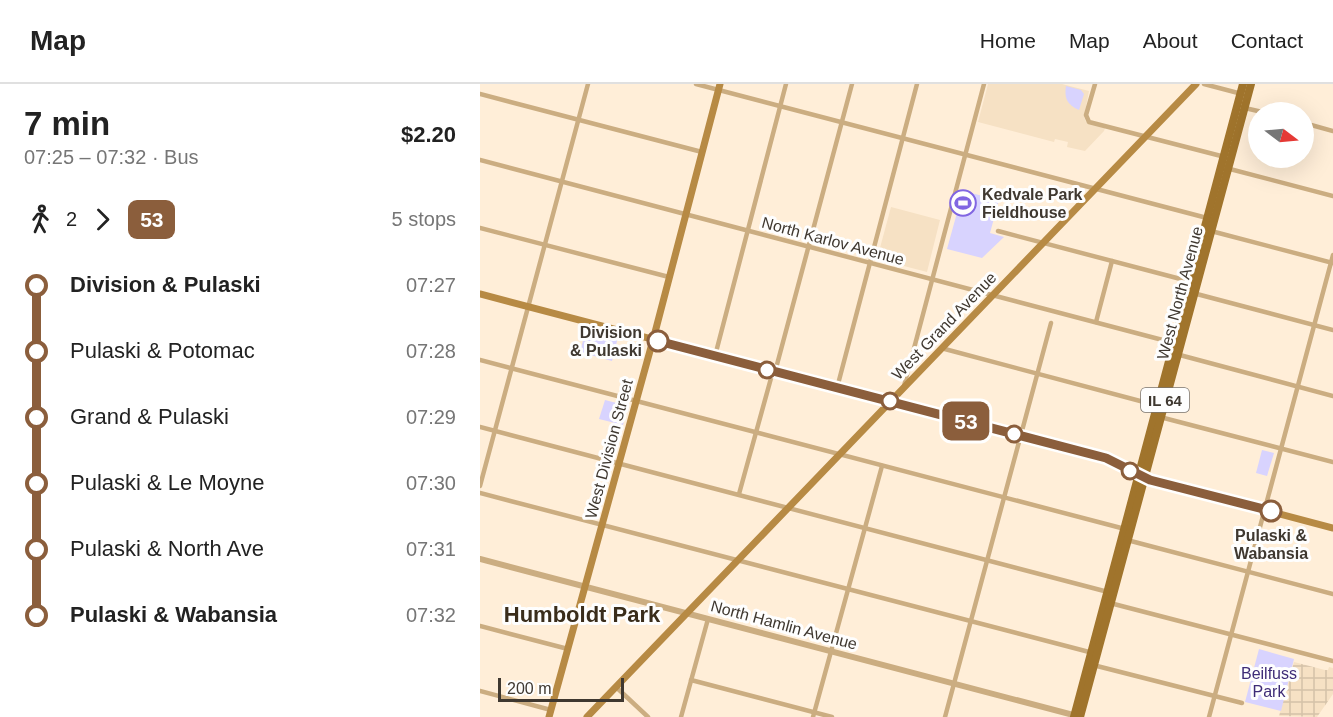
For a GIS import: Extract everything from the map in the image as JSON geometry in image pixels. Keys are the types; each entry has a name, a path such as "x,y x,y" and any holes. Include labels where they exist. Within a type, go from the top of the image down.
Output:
{"main road":[{"name":"West Grand Avenue","path":"587,717 1196,84"},
{"name":"West North Avenue","path":"1243,84 1244,95"},
{"name":"West North Avenue","path":"1077,716 1244,95 1251,84"},
{"name":"West Division Street","path":"550,713 653,340 719,87"},
{"path":"480,294 1106,458 1141,476 1333,528"}],"street":[{"path":"480,486 588,84"},
{"path":"696,84 719,87 842,123 1211,219"},
{"path":"715,356 786,84"},
{"path":"739,494 809,247 852,84"},
{"path":"837,388 917,84"},
{"path":"903,388 984,84"},
{"path":"1095,84 1087,119 1089,122 1227,157"},
{"path":"1204,84 1244,95"},
{"path":"480,94 702,152"},
{"path":"1241,107 1248,109"},
{"path":"1314,126 1333,131"},
{"name":"North Karlov Avenue","path":"480,160 1177,344"},
{"path":"1224,168 1333,196"},
{"path":"480,228 669,278"},
{"path":"1208,230 1332,262"},
{"path":"998,231 1194,282"},
{"path":"1209,717 1333,255"},
{"path":"1096,322 1112,261"},
{"path":"1191,292 1333,330"},
{"path":"945,717 1051,323"},
{"path":"941,348 1160,406"},
{"path":"1174,354 1333,396"},
{"path":"480,360 1127,530"},
{"path":"1158,416 1333,462"},
{"path":"480,427 1110,592"},
{"path":"814,715 882,466"},
{"path":"480,493 1094,653"},
{"path":"1124,540 1333,594"},
{"name":"North Hamlin Avenue","path":"480,559 1077,716"},
{"path":"1108,602 1333,661"},
{"path":"681,717 708,618"},
{"path":"480,626 568,649"},
{"path":"1091,664 1242,703"},
{"path":"691,680 814,715 832,717"},
{"path":"616,687 648,717"},
{"path":"480,691 550,713"}],"shaded area":[{"path":"988,84 1062,84 1089,91 1084,117 1086,122 1105,128 1104,131 1085,151 1067,147 1068,142 1055,139 1054,142 978,122"},
{"path":"891,207 940,220 927,272 877,259"},
{"path":"1294,662 1325,670 1329,667 1333,668 1333,694 1317,717 1279,716"}],"green space":[{"path":"1066,86 1081,90 1084,94 1079,110 1067,101"},
{"path":"963,191 999,200 990,233 1004,237 982,258 947,249"},
{"path":"586,329 618,337 612,361 580,352"},
{"path":"605,400 628,406 623,425 599,419"},
{"path":"1262,450 1274,453 1267,476 1256,473"},
{"name":"Beilfuss Park","path":"1259,649 1294,659 1281,711 1245,702"}],"bus line":[{"name":"53","path":"658,341 1106,458 1150,480 1271,511"}],"place":[{"name":"Kedvale Park Fieldhouse","path":"963,203"},
{"name":"Division & Pulaski","path":"658,341"},
{"name":"Pulaski & Wabansia","path":"1271,511"}],"district":[{"name":"Humboldt Park","path":"582,614"}]}
